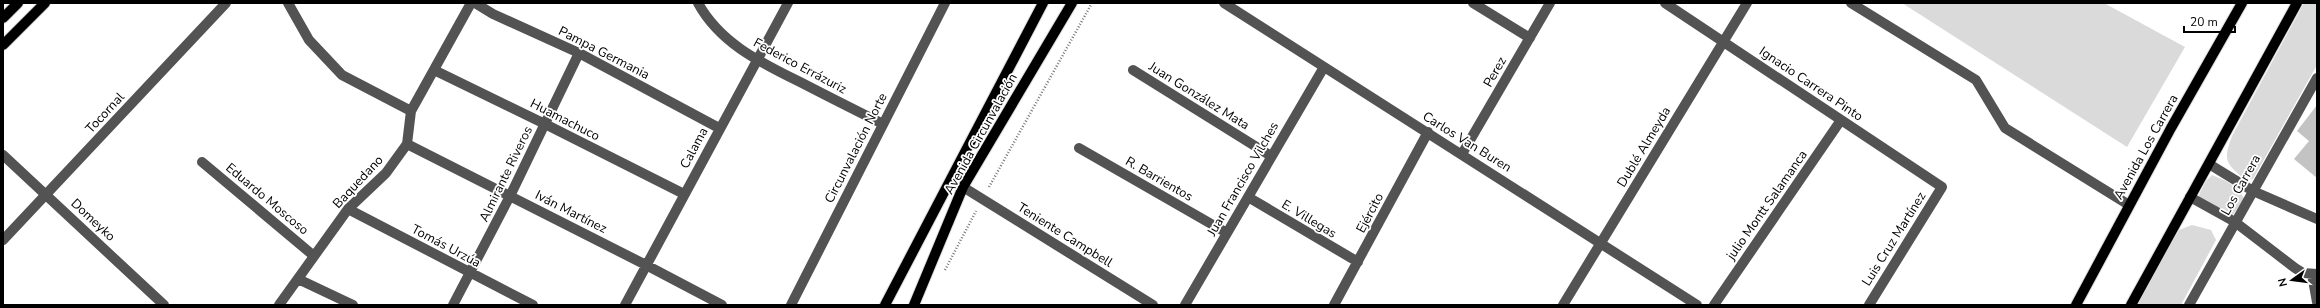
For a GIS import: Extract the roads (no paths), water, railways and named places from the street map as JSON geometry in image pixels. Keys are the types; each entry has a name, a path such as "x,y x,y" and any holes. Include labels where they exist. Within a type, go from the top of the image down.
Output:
{"main road":[{"path":"3,18 18,3"},
{"path":"3,45 45,3"},
{"name":"Avenida Circunvalación","path":"885,305 1043,3"},
{"name":"Avenida Circunvalación","path":"914,305 964,187 1072,3"},
{"name":"Avenida Los Carrera","path":"2076,305 2129,205 2242,3"},
{"path":"2131,305 2297,3"}],"street":[{"name":"Tocornal","path":"3,240 226,3"},
{"path":"288,3 309,40 342,75 411,111"},
{"name":"Baquedano","path":"279,305 348,210 386,173 407,144 411,111 470,3"},
{"name":"Pampa Germania","path":"475,3 493,14 579,53 719,128"},
{"name":"Federico Errázuriz","path":"698,3 705,16 726,39 756,60 883,124"},
{"name":"Calama","path":"625,305 719,128 788,3"},
{"name":"Circunvalación Norte","path":"791,305 945,3"},
{"name":"Carlos Van Buren","path":"1224,3 1602,243 1696,305"},
{"path":"1473,3 1530,38"},
{"name":"Perez","path":"1462,154 1550,3"},
{"name":"Ignacio Carrera Pinto","path":"1665,3 1942,187"},
{"name":"Dublé Almeyda","path":"1564,305 1722,41 1747,3"},
{"path":"1851,3 1976,80 2005,128 2129,205"},
{"name":"Almirante Riveros","path":"453,305 510,196 579,53"},
{"name":"Juan Francisco Vilches","path":"1185,305 1324,67"},
{"name":"Huamachuco","path":"434,70 684,194"},
{"name":"Juan González Mata","path":"1133,70 1271,156"},
{"name":"Los Carrera","path":"2189,305 2317,78"},
{"name":"julio Montt Salamanca","path":"1714,305 1841,120"},
{"name":"Ejército","path":"1334,305 1428,132"},
{"name":"Iván Martínez","path":"407,144 646,264 722,305"},
{"name":"R. Barrientos","path":"1079,148 1227,233"},
{"name":"Domeyko","path":"3,155 47,194 164,305"},
{"name":"Eduardo Moscoso","path":"202,162 314,256"},
{"path":"2209,164 2253,191 2317,219"},
{"name":"Teniente Campbell","path":"964,187 1153,305"},
{"name":"Luis Cruz Martínez","path":"1869,305 1942,187"},
{"name":"E. Villegas","path":"1248,197 1358,262"},
{"path":"2190,197 2235,222 2284,261 2303,273 2314,274 2317,302"},
{"name":"Tomás Urzúa","path":"348,210 533,305"},
{"path":"298,279 353,305"}]}
